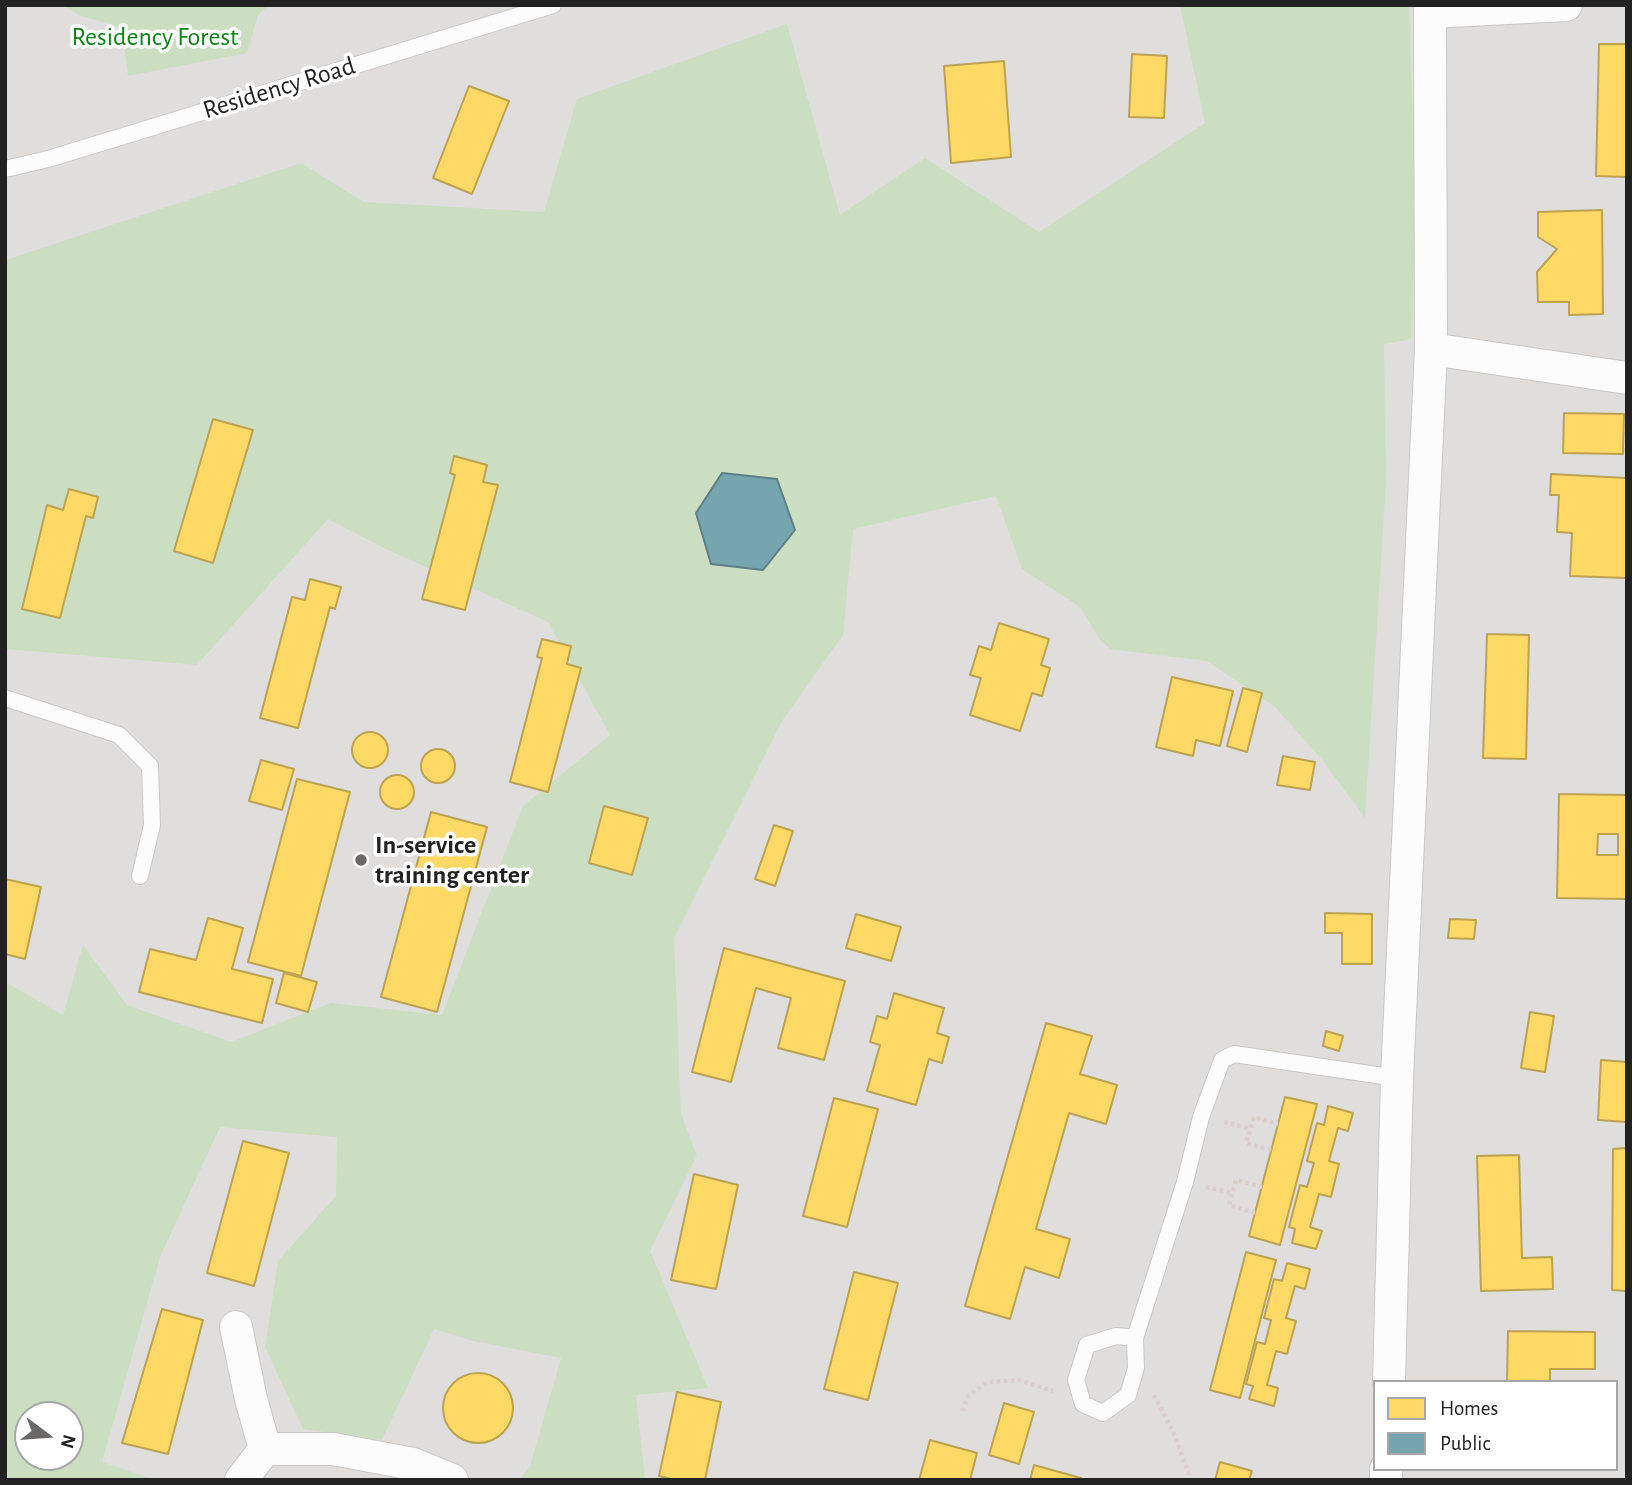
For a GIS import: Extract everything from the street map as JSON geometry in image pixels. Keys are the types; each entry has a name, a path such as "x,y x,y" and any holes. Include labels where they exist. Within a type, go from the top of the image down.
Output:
{"street":[{"path":"1389,1380 1397,1078 1431,349 1430,9 1566,5"},
{"path":"1431,349 1627,378"},
{"path":"236,1327 265,1449"},
{"path":"241,1480 265,1449"},
{"path":"265,1449 333,1449 413,1464 452,1480"}],"lane":[{"name":"Residency Road","path":"5,169 48,159 553,5"},
{"path":"5,698 119,735 150,766 152,825 140,876"},
{"path":"1135,1338 1116,1336 1087,1345 1076,1380 1083,1404 1103,1413 1128,1395 1136,1368 1135,1338 1222,1060 1234,1054 1397,1078"}],"path":[{"path":"1271,1150 1246,1143 1254,1117 1278,1124"},
{"path":"1255,1213 1229,1205 1236,1180 1262,1187"},
{"path":"1136,1368 1160,1404 1189,1475"},
{"path":"963,1411 968,1396 988,1382 1019,1380 1049,1389 1083,1404"}],"shaded area":[{"path":"5,5 1627,5 1627,1480 5,1480"}],"green space":[{"name":"Residency Forest","path":"62,5 269,5 258,15 247,53 128,76 122,28 81,16"},
{"path":"1180,5 1409,5 1416,211 1411,339 1384,344 1386,481 1365,818 1323,761 1275,707 1207,661 1110,649 1100,640 1080,607 1022,569 996,496 853,529 843,635 782,721 674,938 681,1115 697,1155 650,1251 708,1388 636,1395 645,1480 519,1480 530,1466 561,1358 473,1341 434,1329 382,1440 303,1429 265,1347 278,1261 336,1196 337,1137 220,1127 160,1257 102,1462 156,1480 5,1480 5,982 63,1015 83,945 127,1005 231,1042 331,1003 442,1015 523,806 610,735 548,622 386,549 328,519 197,665 5,649 5,260 301,163 364,202 544,212 577,99 787,24 840,215 925,158 1039,232 1205,123"}],"building: Homes":[{"path":"1599,44 1627,44 1627,177 1596,176"},
{"path":"1132,54 1167,56 1164,118 1129,117"},
{"path":"1004,61 1011,157 951,163 944,66"},
{"path":"469,86 509,101 472,194 433,178"},
{"path":"1602,210 1603,314 1569,315 1569,302 1538,302 1537,272 1557,249 1538,237 1538,212"},
{"path":"1564,413 1624,414 1623,454 1563,453"},
{"path":"213,419 253,430 213,563 174,551"},
{"path":"454,456 487,465 483,482 498,485 465,610 422,599 455,475 450,473"},
{"path":"1551,474 1627,478 1627,578 1570,576 1572,533 1557,532 1559,495 1550,495"},
{"path":"69,489 98,497 93,518 86,516 60,618 22,609 47,505 63,510"},
{"path":"310,579 341,587 335,609 330,607 298,728 260,718 292,597 305,600"},
{"path":"999,623 1049,639 1041,665 1050,668 1042,696 1032,693 1020,731 970,715 981,678 970,675 979,646 991,650"},
{"path":"1487,634 1529,635 1526,759 1483,758"},
{"path":"542,639 571,646 567,664 581,668 548,792 510,782 542,658 537,657"},
{"path":"1172,677 1233,691 1220,746 1196,740 1193,756 1156,747"},
{"path":"1243,688 1262,693 1247,752 1227,746"},
{"path":"370,732 382,738 388,750 382,762 370,768 358,762 352,750 358,738"},
{"path":"438,749 450,754 455,766 450,778 438,783 426,778 421,766 426,754"},
{"path":"1283,756 1315,762 1310,790 1277,785"},
{"path":"261,760 294,769 282,810 249,801"},
{"path":"397,775 409,780 414,792 409,804 397,809 385,804 380,792 385,780"},
{"path":"297,779 350,792 301,976 248,962"},
{"path":"1559,794 1627,795 1627,899 1557,898","holes":["1598,834 1618,834 1618,855 1597,855"]},
{"path":"604,806 648,818 632,875 589,863"},
{"path":"431,812 487,827 437,1012 381,997"},
{"path":"774,825 793,831 775,886 755,879"},
{"path":"5,879 41,887 25,959 5,954"},
{"path":"1325,913 1372,914 1372,964 1342,964 1342,933 1325,933"},
{"path":"856,914 901,927 891,961 846,948"},
{"path":"208,918 243,928 232,969 273,979 262,1023 139,992 150,949 196,960"},
{"path":"1450,919 1476,920 1474,939 1448,938"},
{"path":"724,948 845,981 824,1060 778,1048 791,998 756,988 731,1082 692,1072"},
{"path":"284,973 317,982 308,1012 276,1003"},
{"path":"894,993 944,1008 937,1033 949,1037 942,1063 929,1059 916,1105 867,1091 880,1045 870,1042 877,1016 887,1019"},
{"path":"1530,1012 1554,1016 1545,1072 1521,1068"},
{"path":"1046,1023 1092,1036 1080,1074 1117,1085 1106,1124 1069,1113 1036,1229 1070,1239 1059,1278 1025,1267 1010,1319 965,1306"},
{"path":"1326,1031 1343,1036 1339,1051 1323,1046"},
{"path":"1601,1060 1627,1062 1626,1122 1598,1120"},
{"path":"1285,1097 1317,1104 1280,1245 1249,1236"},
{"path":"834,1098 878,1109 847,1227 803,1216"},
{"path":"1328,1106 1353,1113 1348,1131 1338,1128 1329,1161 1339,1164 1331,1197 1319,1194 1310,1227 1322,1231 1316,1249 1292,1243 1295,1229 1289,1227 1300,1185 1307,1187 1314,1163 1307,1161 1317,1123 1324,1125"},
{"path":"243,1141 289,1153 254,1286 207,1273"},
{"path":"1627,1148 1627,1291 1612,1290 1613,1149"},
{"path":"1519,1155 1522,1258 1552,1257 1553,1289 1481,1291 1477,1156"},
{"path":"694,1174 738,1185 716,1289 671,1280"},
{"path":"1246,1252 1276,1260 1240,1398 1210,1390"},
{"path":"1287,1263 1310,1269 1305,1289 1295,1286 1286,1318 1296,1321 1287,1354 1276,1351 1267,1385 1278,1388 1274,1406 1249,1399 1253,1386 1246,1384 1257,1342 1265,1344 1271,1320 1264,1318 1274,1279 1282,1281"},
{"path":"854,1272 898,1283 868,1400 824,1389"},
{"path":"162,1309 203,1320 168,1454 122,1443"},
{"path":"1508,1331 1595,1332 1595,1369 1550,1369 1550,1380 1507,1380"},
{"path":"478,1373 503,1383 513,1408 503,1433 478,1443 453,1433 443,1408 453,1383"},
{"path":"677,1392 721,1402 705,1480 675,1480 659,1476"},
{"path":"1004,1403 1034,1412 1019,1464 989,1455"},
{"path":"930,1440 977,1453 970,1480 919,1480"},
{"path":"1220,1462 1252,1471 1249,1480 1215,1480"},
{"path":"1034,1465 1081,1478 1081,1480 1030,1480"}],"building: Public":[{"path":"722,473 777,479 795,530 763,570 711,564 696,513"}],"place":[{"name":"In-service training center","path":"361,860"}]}
